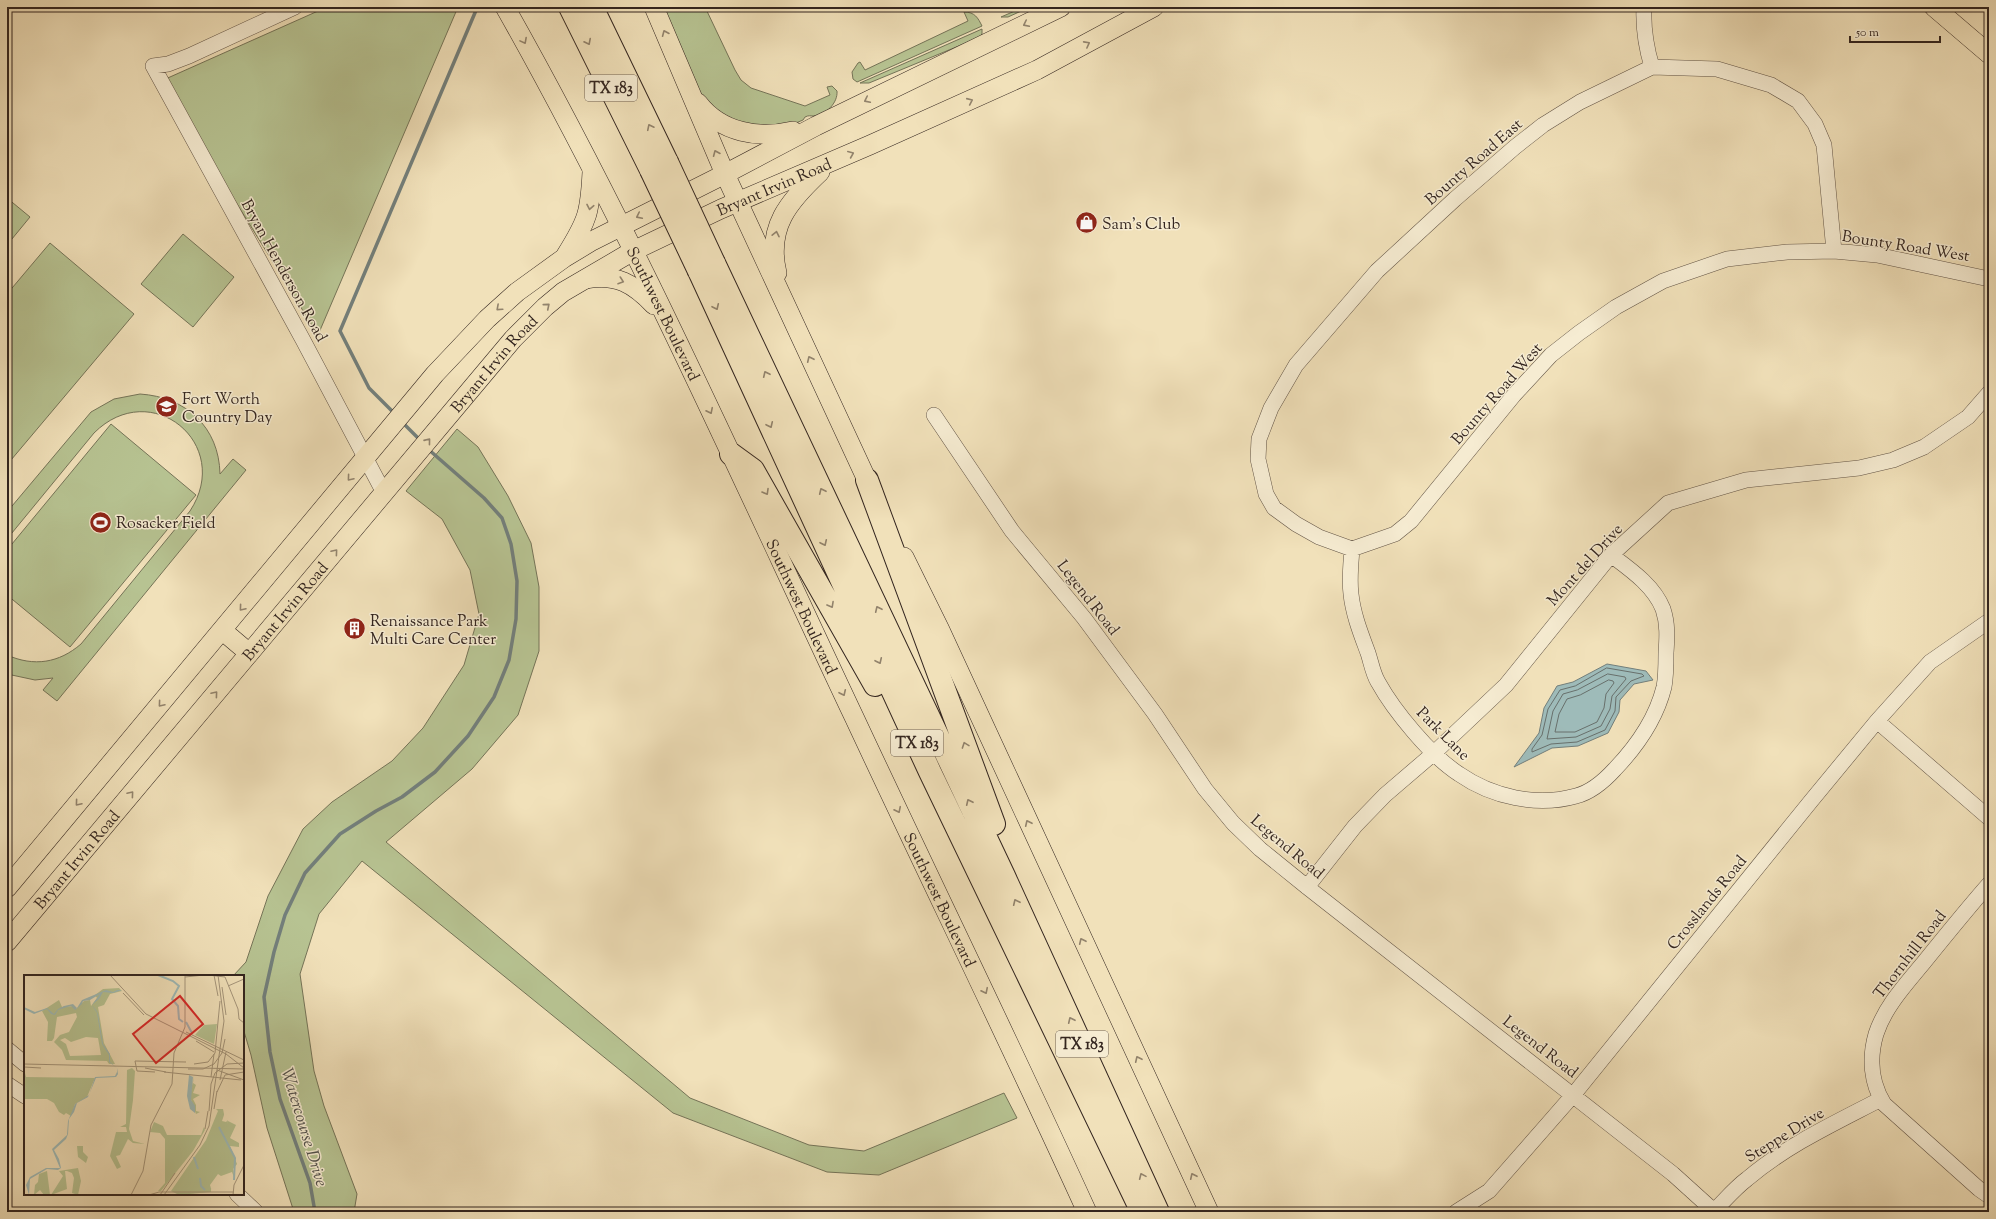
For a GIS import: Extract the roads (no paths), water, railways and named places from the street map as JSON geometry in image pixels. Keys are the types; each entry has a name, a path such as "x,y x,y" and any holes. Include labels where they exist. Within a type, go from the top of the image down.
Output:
{"highway":[{"name":"TX 183","path":"570,7 659,166"},
{"name":"TX 183","path":"592,7 659,166 1004,876 1158,1212"},
{"name":"TX 183","path":"707,267 930,772 1142,1212"},
{"path":"731,454 753,470 827,597 911,750 930,772"},
{"path":"867,480 1002,847 1004,876"}],"main road":[{"name":"Southwest Boulevard","path":"505,7 592,168 665,317 1020,1066 1087,1212"},
{"path":"654,7 725,174 783,300 867,480 940,630 1022,812 1209,1212"},
{"name":"Bryant Irvin Road","path":"7,888 416,398 487,319 517,292 564,258 620,226 725,174 816,126 1061,7"},
{"name":"Bryant Irvin Road","path":"7,942 446,418 528,323 564,292 583,279 633,251 738,202 830,163 1037,70 1154,7"},
{"path":"1934,7 1989,54"},
{"path":"691,95 713,118 742,132 769,135 816,126"},
{"path":"783,300 774,262 776,230 788,205 799,192 830,163"},
{"path":"564,258 582,229 588,215 591,202 592,168"},
{"path":"583,279 600,276 623,281 640,290 665,317"},
{"path":"223,631 250,653"}],"street":[{"name":"Bryan Henderson Road","path":"295,7 189,56 168,64 153,66 384,493"},
{"path":"1644,7 1643,21 1646,45 1652,67"},
{"name":"Bounty Road East","path":"1352,549 1320,537 1296,524 1274,508 1266,494 1258,459 1259,438 1271,408 1296,365 1378,271 1455,199 1515,148 1543,125 1580,102 1652,67 1717,69 1771,86 1798,101 1815,124 1824,145 1834,251"},
{"name":"Bounty Road West","path":"1352,549 1395,534 1411,521 1514,395 1551,355 1616,307 1663,281 1727,259 1787,252 1834,251 1877,255 1989,279"},
{"name":"Mont del Drive","path":"1307,887 1355,826 1385,795 1506,685 1611,555 1668,503 1746,480 1859,468 1893,460 1924,447 1968,417 1989,393"},
{"name":"Legend Road","path":"934,415 1012,531 1084,618 1155,714 1205,789 1238,828 1260,849 1307,887 1574,1094 1673,1174 1715,1212"},
{"name":"Park Lane","path":"1352,549 1350,593 1356,618 1377,681 1407,723 1434,752 1458,774 1482,787 1512,798 1546,800 1562,800 1579,795 1603,782 1634,750 1649,724 1664,687 1668,631 1662,609 1650,589 1632,571 1611,555"},
{"name":"Crosslands Road","path":"1460,1211 1489,1191 1574,1094 1877,721 1930,662 1989,621"},
{"path":"1877,721 1989,818"},
{"name":"Thornhill Road","path":"1989,884 1906,984 1887,1011 1876,1034 1872,1060 1876,1090 1881,1099 1908,1125 1989,1196"},
{"path":"7,1049 24,1063"},
{"path":"7,1084 24,1095"},
{"name":"Steppe Drive","path":"1715,1212 1746,1179 1773,1159 1811,1136 1881,1099"},
{"path":"228,1195 246,1203"}],"water":[{"path":"1607,664 1646,671 1653,680 1634,684 1620,700 1619,712 1608,733 1578,746 1552,748 1514,767 1539,733 1544,708 1557,686 1573,682"}],"waterway":[{"path":"395,414 369,388 340,331 477,8"},
{"path":"402,422 420,440"},
{"name":"Watercourse Drive","path":"315,1212 310,1183 280,1099 270,1052 264,997 274,952 285,915 305,873 340,834 376,811 402,797 435,772 468,736 494,697 509,660 516,619 517,581 511,544 502,518 484,498 428,449"}],"place":[{"name":"Sam's Club","path":"1086,223"},
{"name":"Fort Worth Country Day","path":"167,407"},
{"name":"Rosacker Field","path":"101,522"},
{"name":"Renaissance Park Multi Care Center","path":"355,629"}]}
